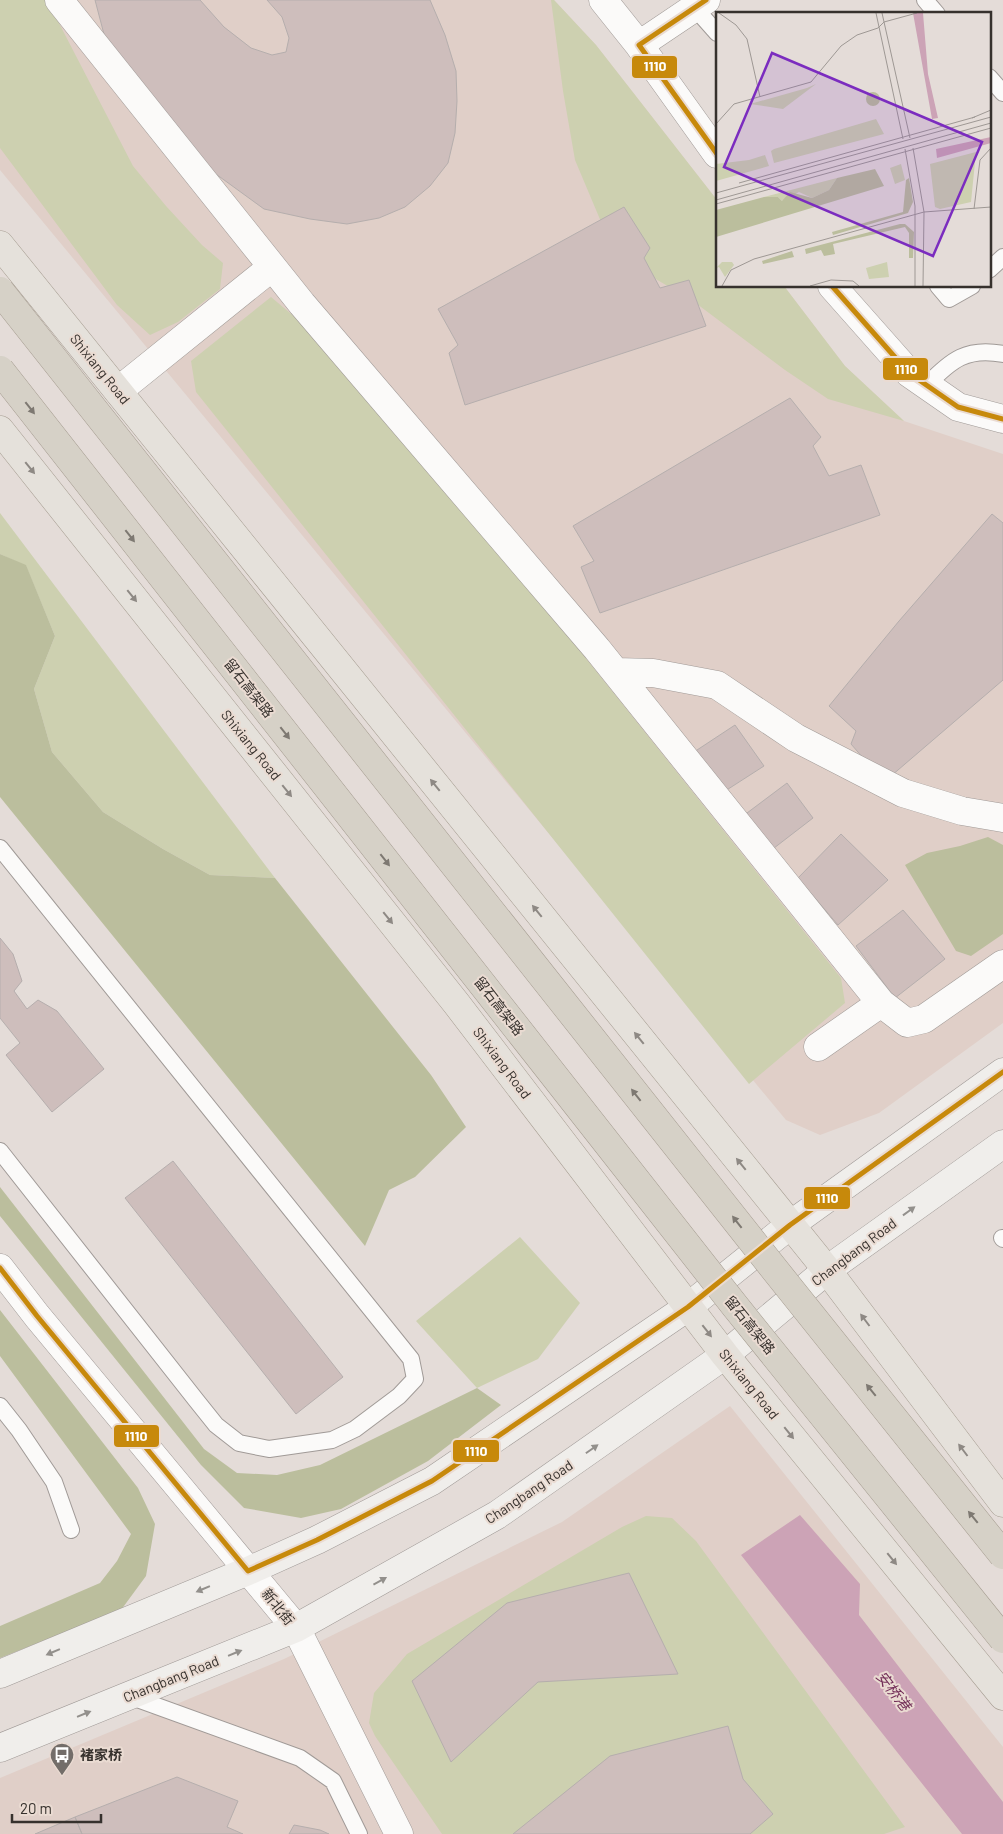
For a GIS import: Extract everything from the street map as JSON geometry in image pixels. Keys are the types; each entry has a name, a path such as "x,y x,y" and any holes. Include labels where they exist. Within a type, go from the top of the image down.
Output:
{"highway":[{"path":"0,291 781,1278 1003,1555"},
{"name":"留石高架路","path":"0,370 735,1306 1003,1639"}],"main road":[{"name":"Shixiang Road","path":"0,245 827,1270 1003,1503"},
{"name":"Shixiang Road","path":"0,430 456,1003 725,1355 1003,1696"},
{"path":"0,1674 248,1571 317,1540 432,1481 688,1307 790,1224 1003,1072"},
{"name":"Changbang Road","path":"0,1748 296,1628 497,1515 725,1355 827,1270 1003,1144"}],"street":[{"path":"59,0 272,267 616,672 881,1003 907,1023 924,1019 1003,964"},
{"path":"603,0 639,45 716,153"},
{"path":"639,45 700,4"},
{"path":"118,391 272,267"},
{"path":"834,288 909,373 958,407 1003,419"},
{"path":"616,672 653,673 717,685 796,738 904,793 962,811 1003,818"},
{"path":"818,1047 881,1003"},
{"name":"新北街","path":"0,1268 37,1316 296,1628 399,1834"}],"lane":[{"path":"925,0 935,12"},
{"path":"700,4 716,31"},
{"path":"990,78 1003,93"},
{"path":"990,269 1003,257"},
{"path":"940,288 949,299 968,288"},
{"path":"928,385 946,366 964,355 990,352 1003,354"},
{"path":"0,848 411,1359 415,1379 399,1396 355,1429 332,1440 269,1449 238,1443 216,1425 0,1151"},
{"path":"0,1406 19,1430 54,1482 71,1530"},
{"path":"128,1696 300,1758 333,1781 359,1834"}],"shaded area":[{"path":"0,0 554,0 596,45 716,199 716,288 786,288 845,366 904,421 1003,454 1003,1023 879,1113 820,1135 786,1120 0,170"},
{"path":"730,1406 1003,1747 1003,1834 0,1834 0,1778 284,1659 562,1522"}],"green space":[{"path":"0,0 47,0 133,166 202,245 223,263 220,289 178,322 150,335 117,305 0,148"},
{"path":"551,0 554,0 596,45 716,199 716,288 786,288 845,366 904,421 828,399 785,370 693,301 615,255 575,160 563,91"},
{"path":"271,297 296,318 400,425 841,978 845,1003 749,1084 196,392 191,361"},
{"path":"0,513 275,878 210,875 163,849 103,812 52,752 34,689 55,636 26,566 0,554"},
{"path":"0,554 26,565 55,636 34,689 52,752 103,812 163,849 210,875 275,878 431,1075 466,1127 415,1177 389,1190 365,1246 0,797"},
{"path":"988,837 1003,845 1003,934 971,956 956,951 905,865 927,853 960,846"},
{"path":"0,1187 204,1449 237,1473 277,1475 320,1465 477,1388 501,1405 428,1461 341,1509 301,1518 244,1508 201,1465 0,1216"},
{"path":"520,1237 580,1303 538,1359 477,1388 416,1321"},
{"path":"0,1310 138,1488 155,1524 146,1576 121,1610 0,1658 0,1626 100,1583 117,1561 131,1534 0,1356"},
{"path":"646,1516 672,1518 696,1541 905,1827 884,1834 442,1834 375,1736 369,1723 374,1693 407,1654 622,1527"}],"water":[{"name":"安桥港","path":"800,1515 860,1584 859,1615 1003,1802 1003,1834 962,1834 741,1555"}],"building":[{"path":"95,0 200,0 224,27 251,48 272,55 286,52 289,38 282,17 267,0 430,0 445,35 456,71 455,133 448,163 430,186 405,207 379,218 347,224 310,219 264,209 187,153 105,38"},
{"path":"624,207 650,248 644,258 660,288 689,280 706,326 465,405 449,353 458,345 438,309"},
{"path":"790,398 821,437 813,446 829,476 861,465 880,515 600,613 581,567 594,561 573,526"},
{"path":"992,514 1003,523 1003,680 884,782 851,744 856,731 829,706 899,621"},
{"path":"735,725 764,766 722,793 694,752"},
{"path":"787,783 813,818 765,855 739,819"},
{"path":"841,834 888,880 838,925 798,878"},
{"path":"903,910 945,959 895,998 856,946"},
{"path":"0,938 13,954 22,981 14,991 27,1009 38,1000 57,1011 104,1069 52,1112 6,1055 20,1043 0,1018"},
{"path":"173,1161 343,1377 296,1414 125,1198"},
{"path":"629,1573 678,1674 538,1682 451,1762 412,1681 507,1603"},
{"path":"728,1726 743,1779 773,1814 750,1834 513,1834 610,1756"},
{"path":"177,1777 238,1801 227,1827 243,1834 82,1834 75,1817"},
{"path":"75,1817 82,1834 35,1834"},
{"path":"294,1825 320,1830 329,1834 289,1834"}],"transit line":[{"name":"1110","path":"706,0 639,45 716,153"},
{"name":"1110","path":"834,288 909,373 958,407 1003,419"},
{"name":"1110","path":"0,1268 37,1316 248,1571 317,1540 432,1481 688,1307 790,1225 1003,1072"}],"place":[{"name":"褚家桥","path":"62,1776"}]}
